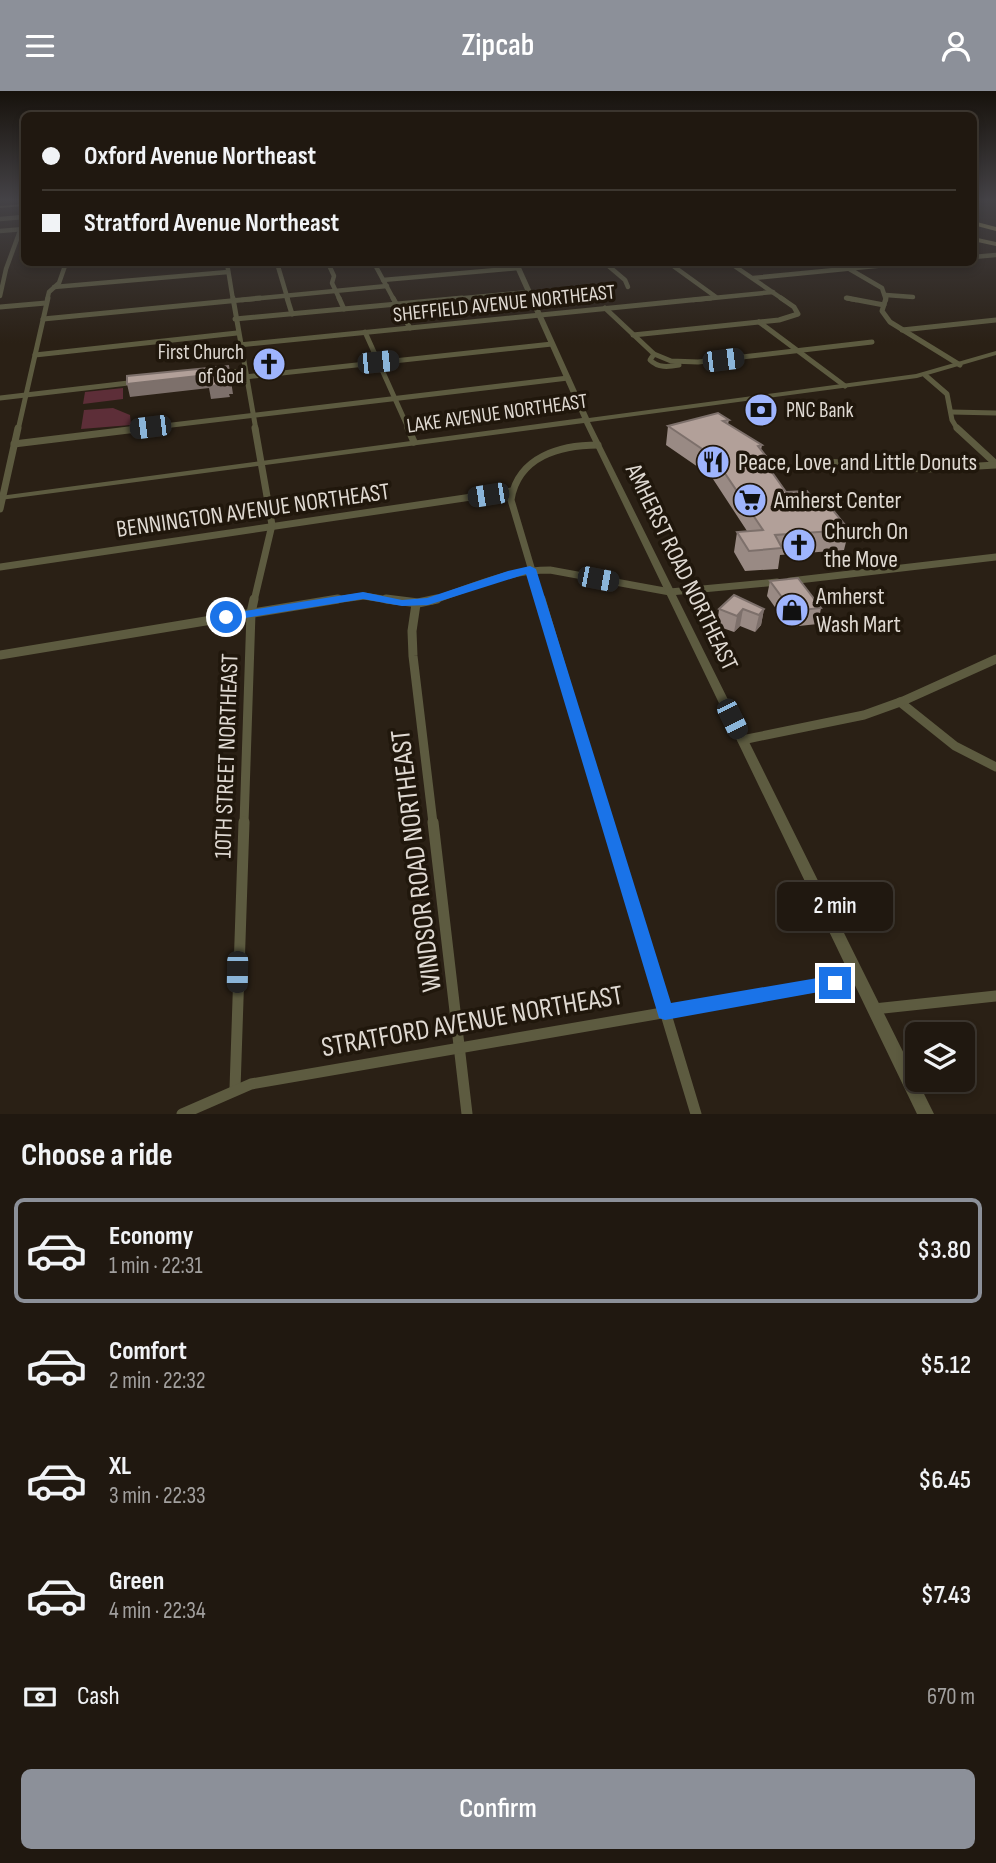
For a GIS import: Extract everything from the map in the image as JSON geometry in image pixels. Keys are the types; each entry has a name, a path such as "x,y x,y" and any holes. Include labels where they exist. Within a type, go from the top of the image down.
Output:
{"street":[{"path":"0,296 16,247"},
{"path":"977,257 996,255"},
{"path":"0,509 46,303 49,292 61,281 65,266"},
{"path":"278,266 292,314"},
{"path":"329,266 334,276 332,281 344,309"},
{"path":"376,266 410,328"},
{"path":"383,280 508,266"},
{"name":"AMHERST ROAD NORTHEAST","path":"517,266 598,445 926,1114"},
{"path":"608,266 625,280 628,287"},
{"path":"673,266 716,297"},
{"path":"633,335 795,316 798,311 790,304 735,266"},
{"path":"844,266 879,286 886,295 913,297"},
{"path":"753,278 877,266"},
{"path":"54,288 227,267"},
{"name":"10TH STREET NORTHEAST","path":"227,267 272,526 251,613 235,1089"},
{"path":"43,319 387,286"},
{"path":"235,319 529,292"},
{"name":"SHEFFIELD AVENUE NORTHEAST","path":"239,345 773,292"},
{"path":"886,295 885,317 960,365"},
{"path":"846,298 884,306"},
{"path":"0,307 46,303"},
{"path":"605,308 654,355 689,363"},
{"path":"902,330 996,320"},
{"path":"759,322 845,386"},
{"path":"365,332 414,442"},
{"path":"35,355 237,333"},
{"path":"654,355 650,361 660,366 873,342"},
{"path":"217,373 245,374 552,344"},
{"name":"LAKE AVENUE NORTHEAST","path":"1,498 925,375 996,353"},
{"path":"925,375 944,391 950,400 951,412 960,433 996,465"},
{"path":"14,444 568,378"},
{"path":"0,398 142,382"},
{"path":"951,412 996,413"},
{"path":"598,445 553,450 516,483 512,491 512,506 696,1114"},
{"path":"812,461 910,471 996,465"},
{"name":"BENNINGTON AVENUE NORTHEAST","path":"0,567 512,491"},
{"path":"0,655 363,596 416,604 530,569 550,570 670,592 996,557"},
{"name":"WINDSOR ROAD NORTHEAST","path":"416,604 412,631 413,656 467,1114"},
{"path":"742,740 840,721 900,702 996,659"},
{"path":"900,702 955,746 996,767"},
{"name":"STRATFORD AVENUE NORTHEAST","path":"181,1114 235,1089 460,1046 859,978"},
{"path":"874,1009 996,996"}],"shaded area":[{"path":"123,388 123,399 83,404 85,392"},
{"path":"113,408 130,415 131,425 81,429 84,410"}],"building":[{"path":"228,366 231,381 227,381 228,384 209,386 206,375 127,384 127,376"},
{"path":"718,413 729,420 723,421 762,445 758,446 769,460 764,461 786,492 807,491 818,505 828,504 849,530 775,535 782,548 749,551 737,532 763,530 714,457 668,426"},
{"path":"798,578 821,608 792,611 770,581"},
{"path":"734,595 764,609 759,615 743,609 737,616 719,609"}],"place":[{"name":"First Church of God","path":"269,364"},
{"name":"PNC Bank","path":"761,410"},
{"name":"Peace, Love, and Little Donuts","path":"713,462"},
{"name":"Amherst Center","path":"750,500"},
{"name":"Church On the Move","path":"799,545"},
{"name":"Amherst Wash Mart","path":"792,610"}],"route":[{"path":"226,617 363,596 412,604 428,602 530,569 665,1012 835,983"}]}
